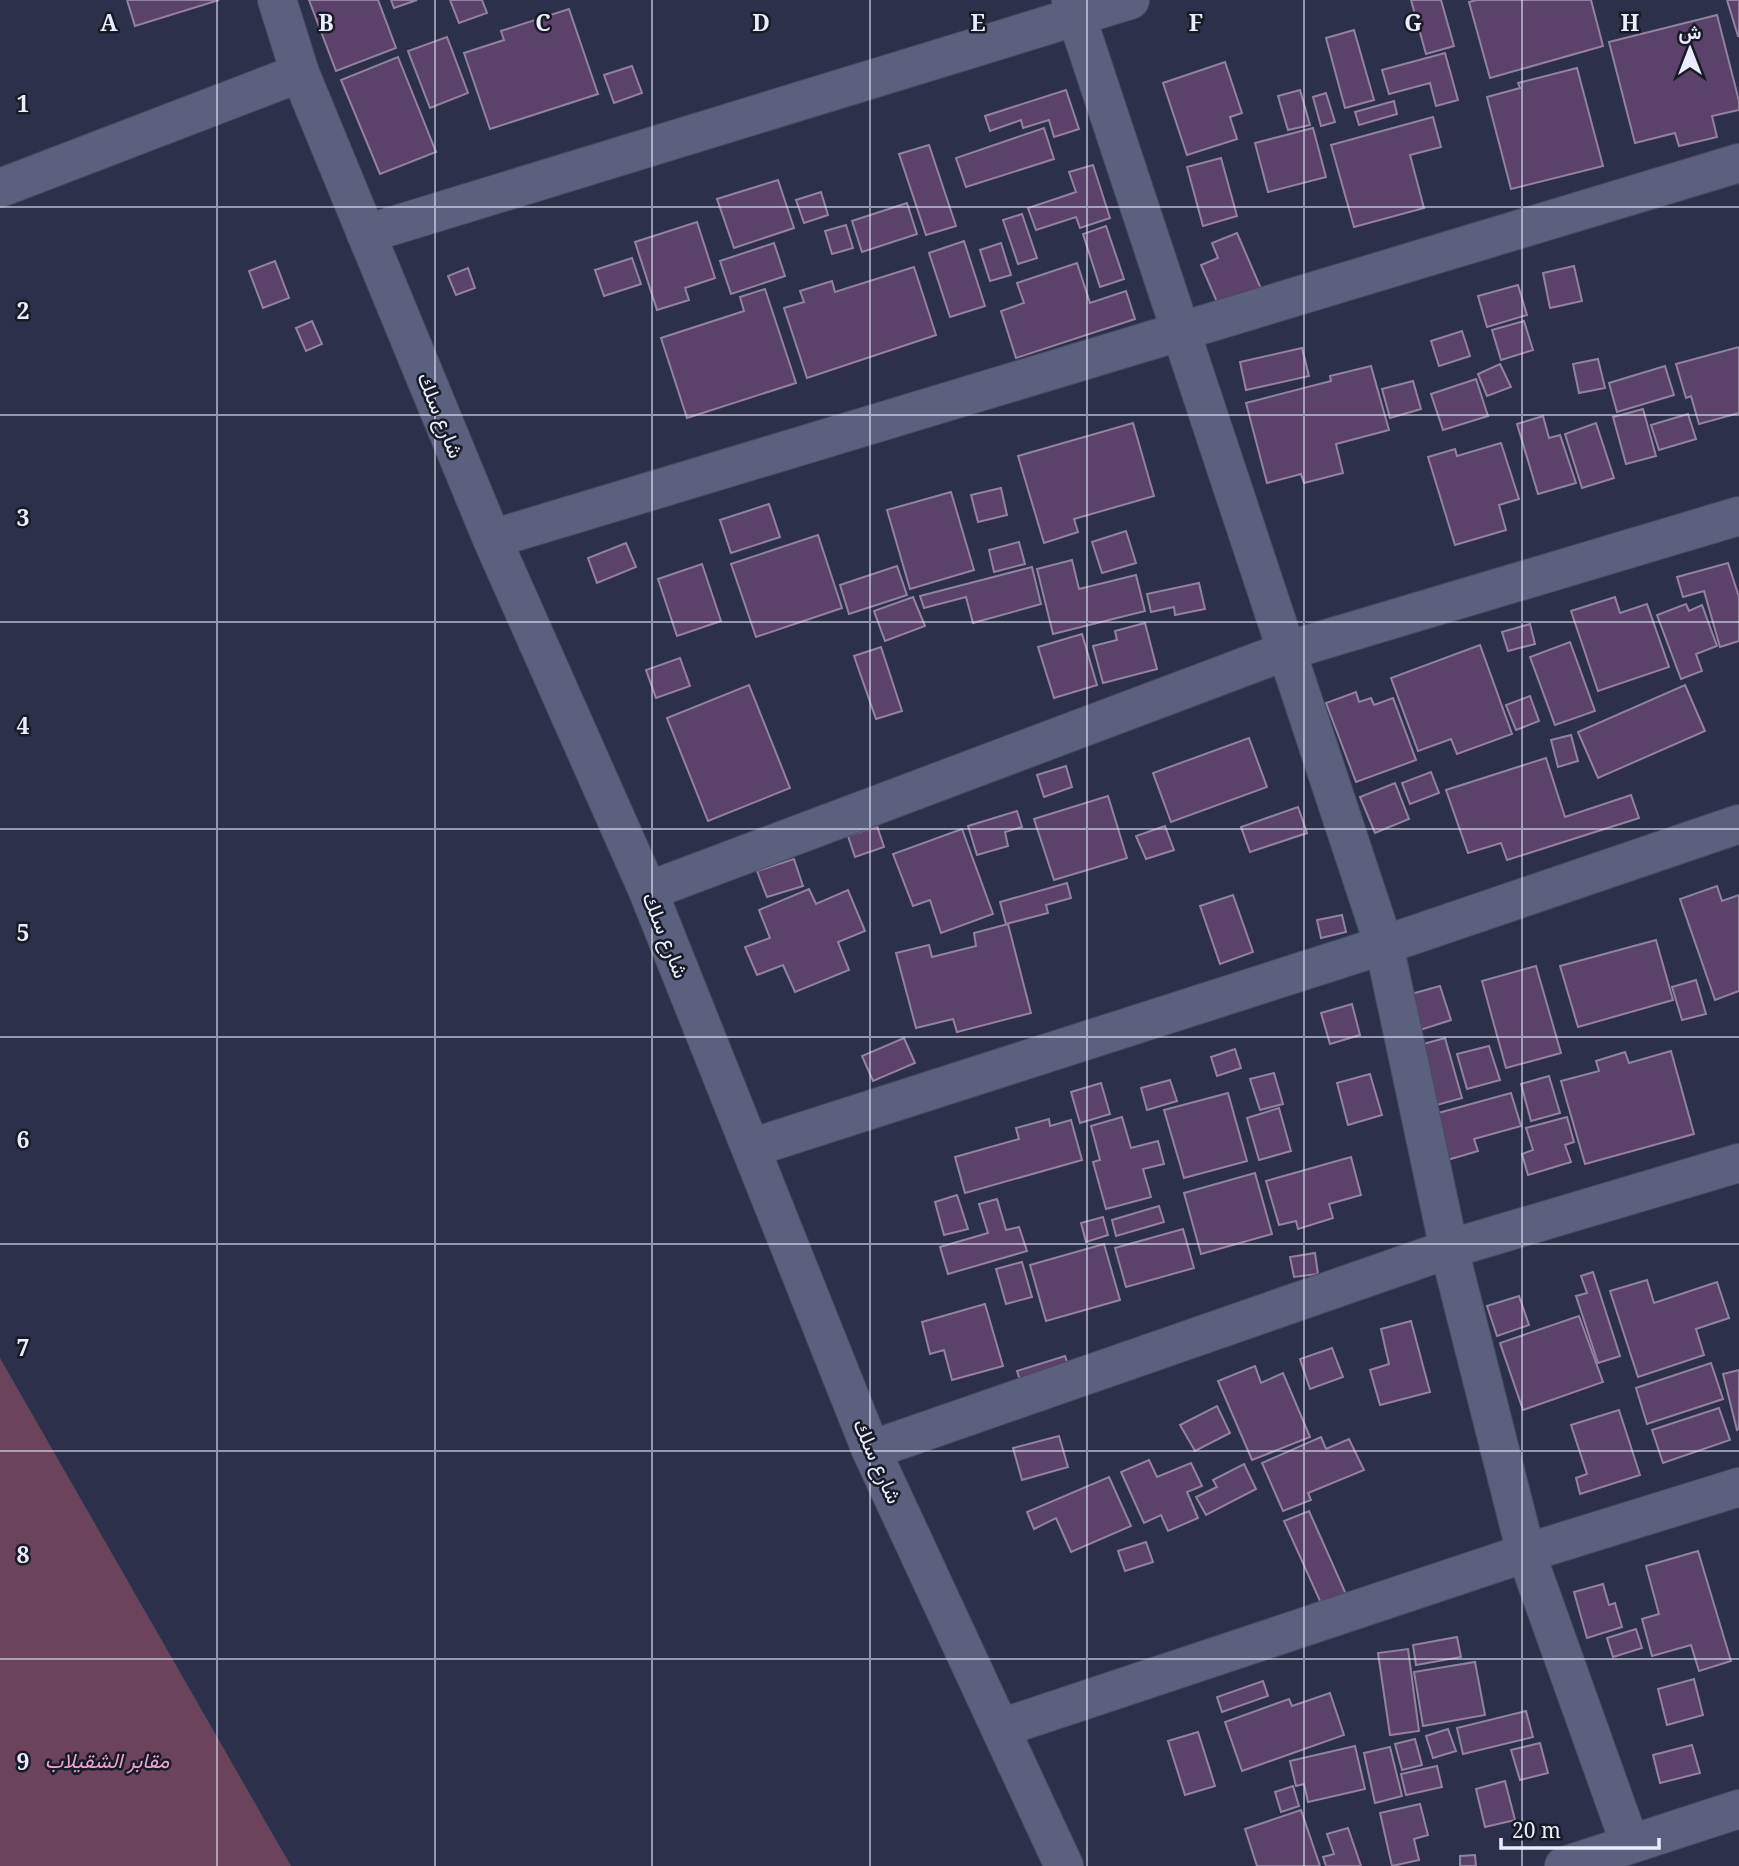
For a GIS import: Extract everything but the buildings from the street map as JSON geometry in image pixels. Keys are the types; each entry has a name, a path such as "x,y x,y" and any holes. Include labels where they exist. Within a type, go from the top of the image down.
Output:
{"street":[{"name":"شارع سلك","path":"276,0 300,74 492,539 648,891 871,1450 1064,1866"},
{"path":"366,234 1074,9 1130,0"},
{"path":"1074,9 1384,945 1449,1250 1526,1553 1630,1844"},
{"path":"0,188 300,74"},
{"path":"492,539 1739,163"},
{"path":"648,891 1286,651 1739,516"},
{"path":"751,1149 1384,945 1739,824"},
{"path":"871,1450 1449,1250 1739,1163"},
{"path":"1000,1728 1526,1553 1739,1487"},
{"path":"1564,1866 1739,1809"}],"green space":[{"name":"مقابر الشقيلاب","path":"0,1358 291,1866 0,1866"}]}
